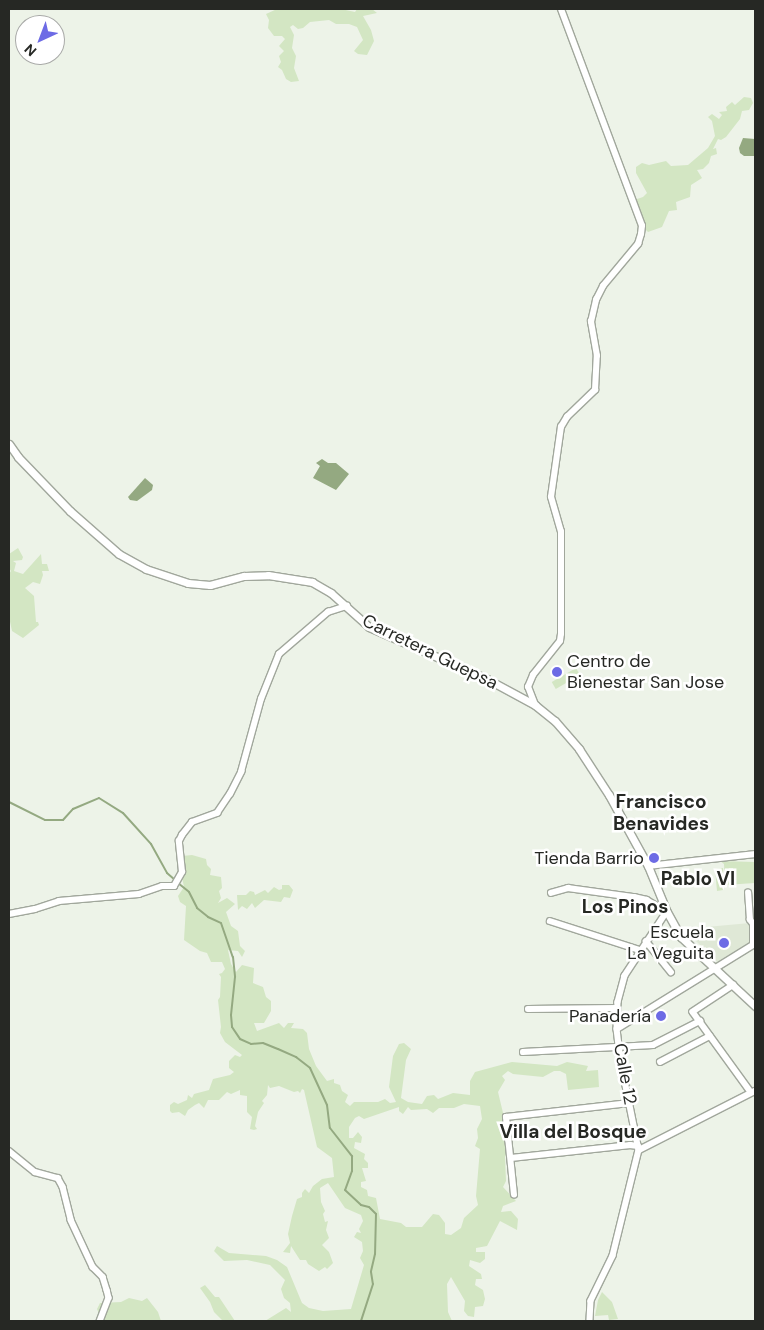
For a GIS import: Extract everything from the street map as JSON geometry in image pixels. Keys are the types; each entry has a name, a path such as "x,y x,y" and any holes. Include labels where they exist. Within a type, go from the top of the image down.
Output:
{"street":[{"path":"535,705 528,687 533,675 560,641 561,634 561,532 551,497 561,427 567,417 595,390 597,356 591,322 596,300 603,286 638,244 642,226 561,9"},
{"name":"Carretera Guepsa","path":"9,444 18,457 70,511 119,554 146,569 188,583 210,585 244,576 268,576 312,582 331,593 369,627 487,679 535,705 555,721 579,749 623,816 648,866"},
{"path":"9,914 35,909 59,900 138,894 162,886 174,886 182,872 179,841 182,835 192,822 217,813 230,794 241,772 261,699 279,654 328,612 346,606"},
{"path":"755,854 648,866 667,912 682,937 755,1006"},
{"path":"551,893 568,888 634,897 647,900 667,912"},
{"path":"617,1030 753,945 748,893"},
{"name":"Calle 12","path":"590,1321 592,1301 613,1256 639,1148 619,1046 617,1008 625,976 640,950 667,912"},
{"path":"550,921 640,950"},
{"path":"646,942 671,972"},
{"path":"511,1158 630,1145 639,1148 753,1092 693,1012 734,985"},
{"path":"528,1009 617,1008"},
{"path":"524,1052 653,1045 700,1021"},
{"path":"660,1062 710,1036"},
{"path":"514,1195 506,1117 629,1103"},
{"path":"9,1151 16,1154 28,1168 58,1178 71,1220 85,1252 103,1277 107,1290 108,1298 100,1321"}],"shaded area":[{"path":"277,9 341,9 355,12 357,9 372,9 377,13 363,16 371,30 374,41 367,55 358,54 354,51 363,40 357,27 349,24 336,24 329,20 310,22 303,28 298,29 293,25 290,27 294,35 292,48 296,56 294,68 299,81 291,82 286,79 282,70 278,67 281,62 279,56 284,51 279,46 285,39 282,36 274,36 268,28 269,20 266,14"},
{"path":"744,97 751,98 753,103 749,110 742,111 740,119 726,137 721,140 718,139 713,149 716,148 717,154 711,156 709,163 703,169 697,170 702,178 691,185 690,197 676,202 677,210 669,211 662,227 648,232 644,228 634,200 643,197 647,193 636,173 636,167 642,163 649,165 666,161 671,166 688,165 708,148 715,136 712,121 708,117 712,114 719,119 722,115 719,112 727,111 726,107 732,102 735,105"},
{"path":"743,138 755,139 755,156 744,156 740,153 739,148"},
{"path":"322,459 328,463 336,463 349,474 336,490 313,478 320,466 316,463"},
{"path":"145,478 153,485 152,490 137,501 130,500 128,497"},
{"path":"18,548 23,557 22,560 13,561 16,563 14,571 23,574 41,554 42,564 47,564 49,571 42,571 43,575 40,584 33,582 25,588 34,596 36,622 39,625 23,638 12,631 9,617 9,574 11,571 9,568 9,554"},
{"path":"576,668 580,675 556,689 552,682"},
{"path":"192,855 206,859 207,865 211,869 210,875 221,877 222,888 219,891 221,898 218,903 227,898 235,904 226,912 231,926 238,931 240,946 245,951 242,957 238,951 228,950 231,964 236,972 242,965 254,968 253,983 263,987 266,997 271,1001 271,1011 264,1023 254,1023 257,1031 279,1023 284,1028 288,1023 294,1023 291,1028 303,1029 307,1033 309,1049 316,1066 327,1081 334,1079 334,1083 340,1085 342,1091 348,1095 345,1102 350,1106 354,1102 378,1102 385,1099 390,1103 396,1102 389,1087 393,1056 399,1044 404,1043 411,1049 406,1060 401,1098 408,1102 422,1104 427,1096 434,1095 438,1099 453,1093 470,1095 470,1081 475,1072 512,1062 557,1066 567,1062 588,1066 586,1071 598,1070 599,1087 568,1090 566,1074 560,1071 554,1071 543,1077 513,1074 508,1071 502,1076 505,1080 498,1092 504,1117 502,1123 508,1148 505,1157 506,1181 503,1187 516,1201 503,1206 501,1212 511,1211 518,1219 517,1230 500,1221 487,1246 476,1248 476,1252 485,1252 485,1259 480,1263 470,1260 469,1266 481,1274 482,1279 476,1279 475,1285 483,1290 485,1299 483,1306 475,1307 474,1317 468,1316 464,1311 465,1301 451,1277 447,1284 448,1312 452,1321 265,1321 286,1308 291,1312 290,1303 284,1298 281,1289 285,1280 270,1265 247,1260 224,1261 214,1251 217,1246 229,1253 266,1256 277,1260 287,1267 302,1303 309,1308 323,1311 351,1309 364,1265 360,1258 363,1251 362,1242 354,1237 357,1232 361,1233 359,1229 363,1221 361,1215 345,1208 328,1183 320,1188 321,1202 325,1211 323,1214 325,1222 328,1221 326,1230 329,1238 322,1245 329,1252 333,1263 327,1269 325,1267 319,1271 308,1264 306,1260 300,1260 291,1246 290,1253 283,1252 290,1243 288,1234 297,1199 302,1197 305,1189 309,1193 313,1186 322,1179 334,1177 332,1158 317,1147 304,1090 302,1089 300,1093 279,1086 270,1088 268,1085 267,1095 262,1101 264,1103 258,1112 255,1126 257,1129 254,1130 250,1129 252,1117 247,1112 247,1096 240,1095 240,1090 231,1094 227,1092 219,1100 208,1100 204,1108 199,1103 188,1110 185,1116 179,1112 172,1113 170,1111 170,1105 174,1102 178,1104 187,1100 188,1095 192,1098 194,1094 209,1090 213,1079 230,1075 234,1072 229,1068 229,1061 235,1055 240,1057 242,1055 225,1042 220,1033 218,1000 220,997 221,977 219,974 225,969 222,962 211,962 207,953 200,951 184,940 186,906 180,902 178,896 184,887 181,872 185,868 182,856","holes":["464,1104 480,1106 482,1119 477,1129 478,1138 475,1146 480,1149 476,1196 478,1205 464,1218 461,1228 451,1235 445,1234 445,1223 439,1215 433,1214 422,1227 406,1227 401,1223 380,1219 376,1198 368,1196 367,1190 361,1187 361,1182 366,1181 362,1168 368,1168 368,1163 364,1159 365,1154 354,1148 355,1142 361,1143 362,1137 358,1132 353,1138 349,1138 349,1127 355,1118 359,1116 364,1119 399,1107 399,1111 403,1114 408,1107 411,1110 427,1109 433,1113 439,1108 454,1108"]},
{"path":"720,861 755,862 755,883 725,885 724,864"},
{"path":"723,868 723,890 717,891 715,869"},
{"path":"282,885 289,885 293,890 290,898 284,897 281,902 264,900 255,908 252,903 247,909 242,906 238,910 237,895 246,895 250,891 254,892 255,895 265,890 268,893 274,887 279,890 282,889"},
{"name":"Escuela La Veguita","path":"750,923 752,941 717,962 684,929"},
{"path":"205,1285 215,1297 219,1297 235,1321 223,1321 214,1312 210,1302 200,1288"},
{"path":"602,1292 612,1302 618,1319 609,1320 608,1315 595,1316 598,1300"},
{"path":"129,1298 142,1301 147,1298 158,1312 161,1321 97,1321 100,1316 97,1309 100,1303 121,1302"}],"waterway":[{"path":"9,802 45,820 63,820 73,809 99,798 123,813 151,844 167,873 175,880"},
{"path":"178,883 189,892 197,908 208,917 221,923 233,957 235,977 231,1015 232,1027 240,1039 251,1044 263,1043 278,1049 296,1057 310,1068 327,1105 330,1128 352,1156 352,1171 345,1190 361,1205 369,1207 376,1214 375,1254 371,1272 373,1284 361,1321"}],"place":[{"name":"Centro de Bienestar San Jose","path":"557,672"},
{"name":"Tienda Barrio","path":"654,858"},
{"name":"Escuela La Veguita","path":"724,943"},
{"name":"Panadería","path":"661,1016"}],"district":[{"name":"Francisco Benavides","path":"661,813"},
{"name":"Pablo VI","path":"698,879"},
{"name":"Los Pinos","path":"625,907"},
{"name":"Villa del Bosque","path":"573,1132"}]}
